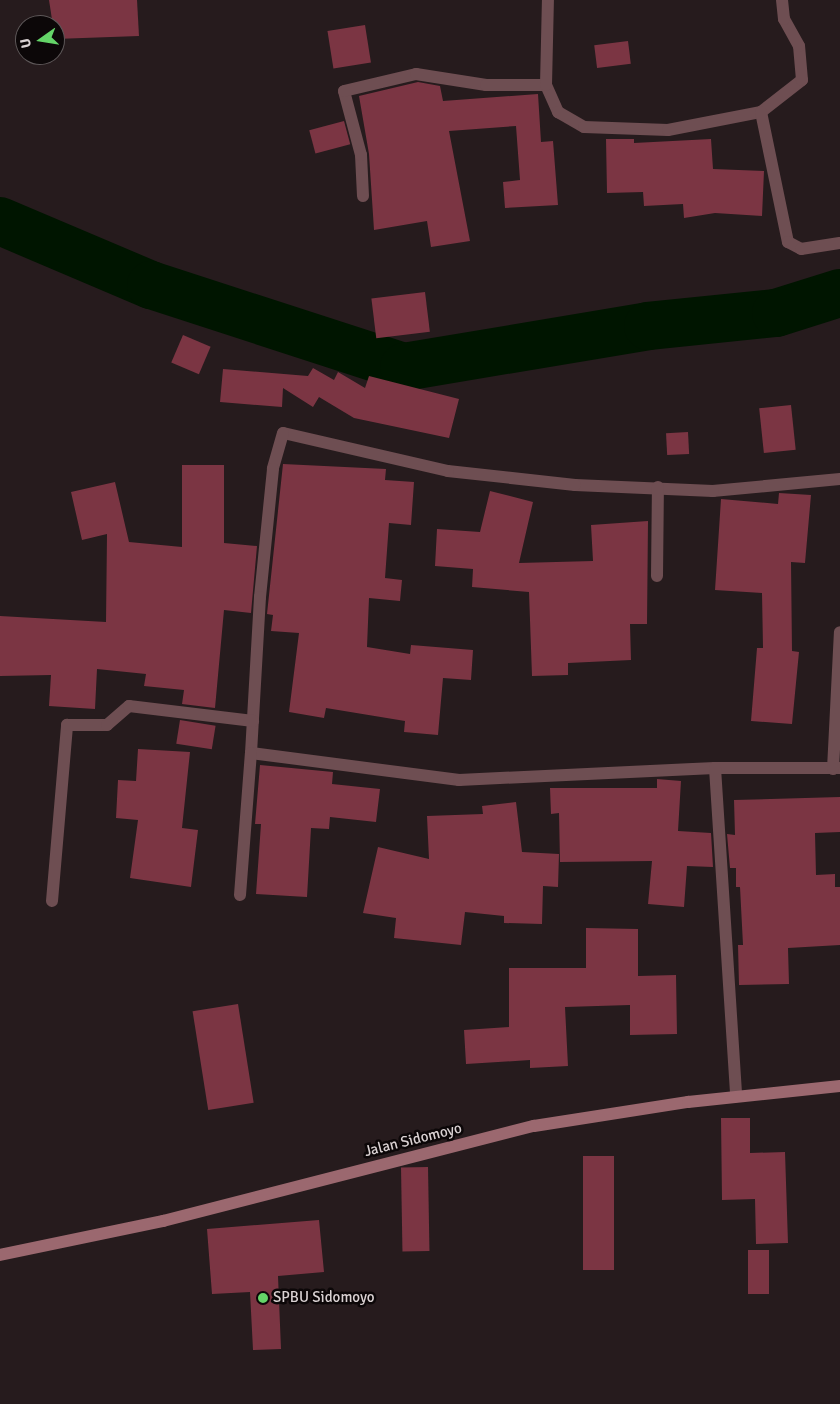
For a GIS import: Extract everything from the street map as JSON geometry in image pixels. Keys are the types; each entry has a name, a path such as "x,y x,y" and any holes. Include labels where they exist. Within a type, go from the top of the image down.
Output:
{"main road":[{"name":"Jalan Sidomoyo","path":"0,1255 163,1221 534,1126 736,1096 840,1086"}],"street":[{"path":"548,0 546,85 558,112 584,127 668,130 761,112 802,80 800,46 784,19 782,0"},
{"path":"363,196 360,147 344,91 416,74 486,85 546,85"},
{"path":"761,112 788,242 800,249 840,243"},
{"path":"240,896 273,469 283,433 448,471 575,485 658,487 714,491 840,479"},
{"path":"657,576 658,487"},
{"path":"251,753 459,780 715,768 836,769 840,632"},
{"path":"52,901 67,725 107,725 130,706 253,721"},
{"path":"715,768 736,1096"}],"building":[{"path":"49,0 137,0 139,36 65,39 65,15 51,15"},
{"path":"365,25 371,63 333,68 327,31"},
{"path":"628,41 631,64 597,68 594,45"},
{"path":"418,82 440,86 443,101 538,94 541,142 553,141 558,205 505,208 503,182 520,180 516,126 449,131 470,241 431,247 427,221 374,230 369,154 359,96"},
{"path":"344,121 350,144 315,153 309,130"},
{"path":"606,139 634,139 634,143 711,139 713,169 764,171 762,216 715,213 684,218 683,204 644,206 643,192 607,193"},
{"path":"425,292 430,332 376,338 371,299"},
{"path":"183,335 211,347 199,374 171,363"},
{"path":"313,368 334,380 338,372 365,388 369,376 459,399 449,438 354,418 319,397 313,407 283,388 282,407 220,402 223,369 308,376"},
{"path":"791,405 796,450 764,453 759,408"},
{"path":"688,432 689,454 667,455 666,433"},
{"path":"283,464 386,469 385,480 414,482 411,525 389,523 385,578 402,580 400,601 369,598 367,647 410,654 411,645 473,650 471,680 443,678 438,735 404,732 405,721 326,708 324,718 289,712 299,633 271,631 273,615 267,614"},
{"path":"182,465 224,465 224,543 257,546 251,613 224,610 215,708 182,704 184,690 144,686 146,674 97,669 95,709 49,706 51,675 0,676 0,616 106,622 107,534 82,540 71,492 115,482 129,542 182,547"},
{"path":"490,491 533,502 519,563 593,561 591,525 648,521 647,624 630,624 631,660 568,663 568,675 532,676 529,592 472,587 473,569 435,566 437,529 480,532"},
{"path":"779,493 811,495 805,563 791,562 792,651 799,652 792,724 751,721 757,648 763,648 762,593 715,590 721,499 778,504"},
{"path":"180,720 216,726 212,749 176,744"},
{"path":"138,749 190,752 182,828 198,830 191,887 130,878 138,820 116,818 118,780 136,781"},
{"path":"260,765 333,772 332,784 380,789 376,822 330,817 329,829 311,828 307,897 256,894 261,824 255,824"},
{"path":"657,779 681,781 678,831 711,833 713,867 687,866 684,907 648,904 652,861 560,862 559,813 551,814 550,788 657,788"},
{"path":"840,797 840,832 815,833 816,875 835,874 835,887 840,887 840,945 788,948 789,984 739,985 738,945 743,945 740,887 736,887 736,868 730,868 727,834 735,835 734,800"},
{"path":"516,802 522,852 559,854 558,887 543,886 542,924 504,923 504,916 465,912 461,945 394,938 396,918 363,913 378,847 429,859 427,816 483,814 482,806"},
{"path":"586,928 638,929 638,976 676,975 677,1034 630,1035 630,1005 565,1007 568,1066 530,1068 530,1060 466,1064 464,1030 509,1027 509,968 586,968"},
{"path":"238,1004 254,1103 208,1110 193,1011"},
{"path":"721,1118 750,1118 750,1153 785,1152 788,1243 756,1244 755,1199 722,1200"},
{"path":"583,1156 614,1156 614,1270 583,1270"},
{"path":"401,1167 428,1167 429,1251 402,1251"},
{"path":"319,1220 324,1272 278,1276 281,1349 253,1350 250,1292 212,1294 207,1229"},
{"path":"748,1250 769,1250 769,1294 748,1294"}],"waterway":[{"path":"0,221 151,285 404,367 648,326 776,313 840,293"}],"place":[{"name":"SPBU Sidomoyo","path":"263,1298"}]}
